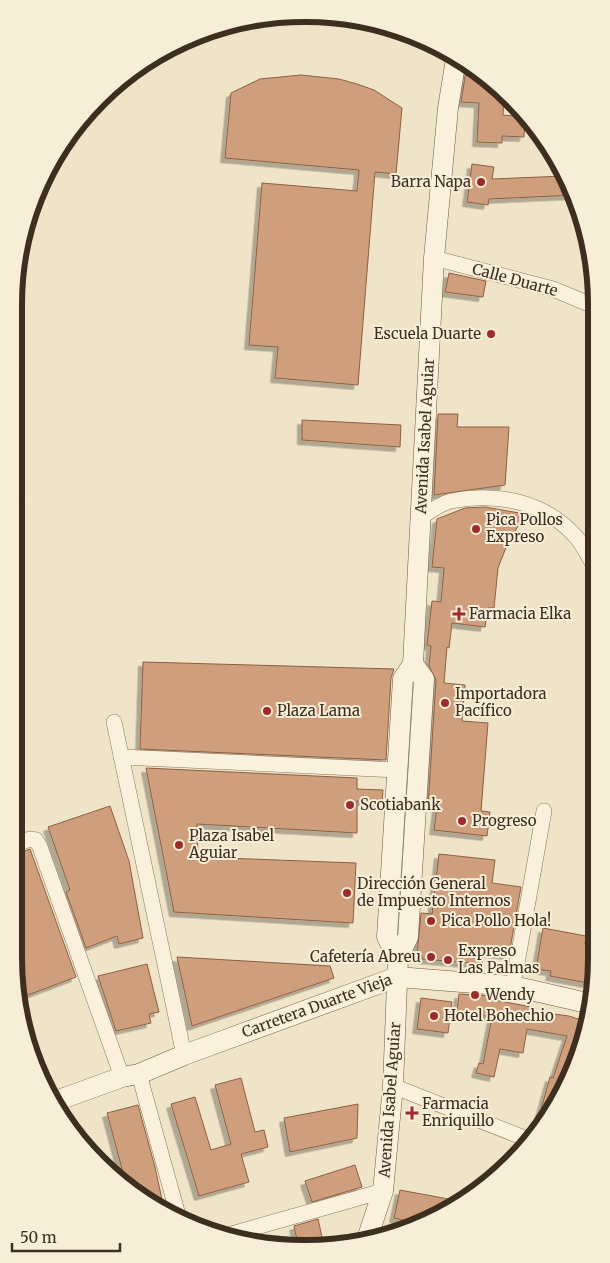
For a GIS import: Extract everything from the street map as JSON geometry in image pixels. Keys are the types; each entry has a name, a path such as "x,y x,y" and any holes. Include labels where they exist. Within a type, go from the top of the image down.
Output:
{"main road":[{"name":"Avenida Isabel Aguiar","path":"397,968 388,937 397,770 403,680 413,664 434,258 448,108 455,66"},
{"name":"Avenida Isabel Aguiar","path":"369,1233 383,1191 393,1086 397,968 408,937 424,679 413,664"},
{"path":"397,770 417,772"},
{"name":"Carretera Duarte Vieja","path":"60,1099 184,1055 397,968 513,986 584,1002"}],"street":[{"name":"Calle Duarte","path":"434,258 553,289 588,303"},
{"path":"420,517 450,501 494,497 526,503 554,517 577,538 588,556"},
{"path":"114,722 184,1055"},
{"path":"121,757 397,770"},
{"path":"513,986 544,811"},
{"path":"22,842 36,840 40,846 130,1075 176,1209"},
{"path":"393,1086 522,1138"},
{"path":"238,1232 383,1191"}],"building":[{"path":"466,73 504,104 503,115 514,116 524,128 524,137 502,136 502,143 477,142 479,103 461,102"},
{"path":"301,75 339,79 357,84 374,90 402,108 396,174 375,172 358,385 275,378 278,347 249,345 262,183 357,191 359,170 225,158 231,93 260,79"},
{"path":"472,164 494,167 492,179 556,176 565,195 489,199 488,205 467,202"},
{"path":"449,273 486,281 483,297 445,292"},
{"path":"438,414 458,414 457,427 509,427 505,485 434,495"},
{"path":"302,420 401,425 400,447 302,440"},
{"path":"485,507 525,514 507,545 498,568 494,608 488,608 485,627 452,623 449,648 447,647 444,683 465,685 462,721 488,723 481,811 490,812 487,836 434,830 437,807 428,806 436,680 429,666 431,646 427,645 432,601 441,602 444,568 432,567 437,519 465,508"},
{"name":"Plaza Lama","path":"143,662 394,669 391,678 386,760 140,749"},
{"name":"Plaza Isabel Aguiar","path":"146,768 357,778 357,789 383,790 382,802 357,801 357,833 197,824 198,857 356,863 353,923 174,912"},
{"path":"110,806 129,861 143,938 119,944 117,936 86,948 66,892 70,890 48,827"},
{"path":"30,849 76,977 25,996 22,958 22,852"},
{"path":"439,854 495,860 492,883 521,887 509,955 483,952 482,964 422,959 422,956 417,955 421,913 432,914"},
{"path":"543,928 586,936 585,944 588,945 586,983 550,976 551,971 536,969"},
{"path":"177,957 330,966 334,978 192,1026"},
{"path":"147,964 159,1012 149,1014 151,1023 116,1031 98,976"},
{"path":"459,994 495,996 495,1000 531,1007 530,1011 569,1016 580,1020 573,1049 566,1066 539,1116 550,1077 553,1078 567,1036 527,1029 523,1053 500,1049 494,1077 476,1073 479,1063 483,1064 492,1017 457,1012"},
{"name":"Hotel Bohechio","path":"421,998 452,1002 448,1033 417,1029"},
{"path":"241,1078 255,1132 264,1130 268,1147 241,1154 249,1182 199,1196 171,1104 195,1097 211,1150 231,1144 215,1085"},
{"path":"358,1104 357,1138 290,1152 284,1118"},
{"path":"138,1105 163,1202 123,1174 107,1113"},
{"path":"355,1165 362,1187 312,1202 305,1181"},
{"path":"400,1190 451,1200 408,1221 394,1218"},
{"path":"318,1219 323,1240 297,1240 294,1226"}],"place":[{"name":"Barra Napa","path":"481,182"},
{"name":"Escuela Duarte","path":"491,334"},
{"name":"Pica Pollos Expreso","path":"476,529"},
{"name":"Farmacia Elka","path":"459,614"},
{"name":"Importadora Pacífico","path":"445,703"},
{"name":"Plaza Lama","path":"267,711"},
{"name":"Scotiabank","path":"350,805"},
{"name":"Progreso","path":"462,821"},
{"name":"Plaza Isabel Aguiar","path":"179,845"},
{"name":"Dirección General de Impuesto Internos","path":"347,893"},
{"name":"Pica Pollo Hola!","path":"431,921"},
{"name":"Cafetería Abreu","path":"431,957"},
{"name":"Expreso Las Palmas","path":"448,960"},
{"name":"Wendy","path":"475,995"},
{"name":"Hotel Bohechio","path":"434,1016"},
{"name":"Farmacia Enriquillo","path":"412,1113"}]}
